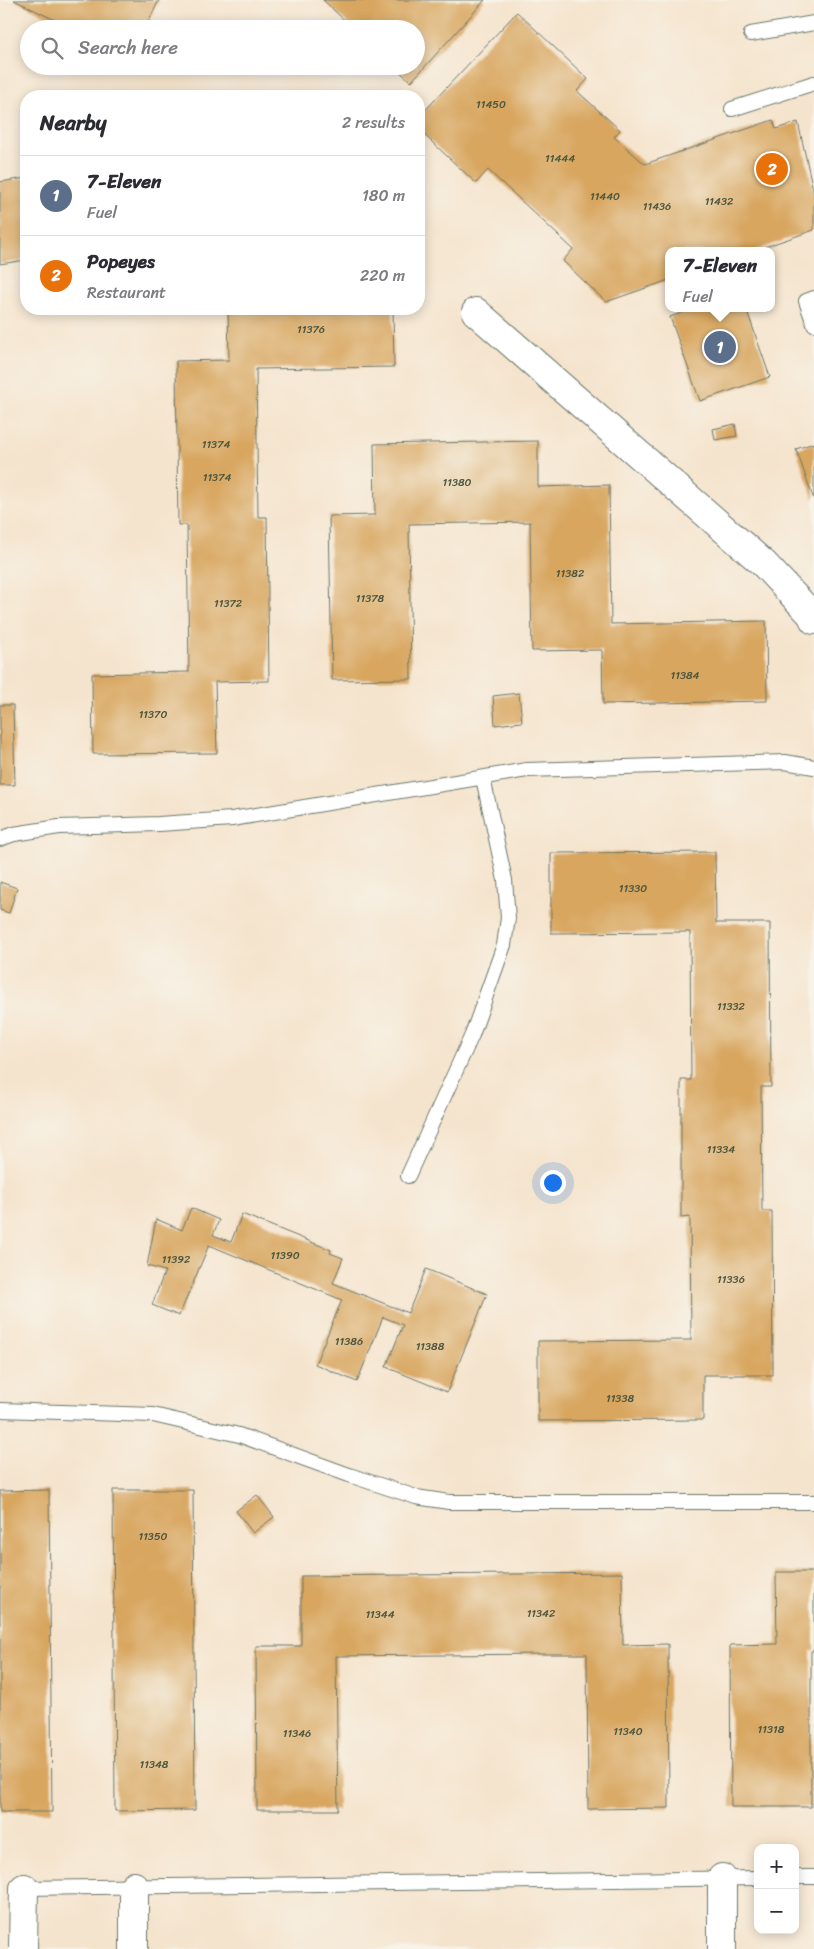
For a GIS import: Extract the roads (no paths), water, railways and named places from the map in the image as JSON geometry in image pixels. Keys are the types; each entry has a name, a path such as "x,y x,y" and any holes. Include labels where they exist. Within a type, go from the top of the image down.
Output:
{"street":[{"path":"476,312 764,564 811,614 814,620"},
{"path":"722,1878 722,1949"},
{"path":"134,1886 134,1949"},
{"path":"23,1949 24,1888"}],"lane":[{"path":"751,34 814,24"},
{"path":"732,108 814,83"},
{"path":"814,298 806,301 814,324"},
{"path":"0,839 14,834 59,827 159,824 232,819 537,770 785,762 814,767"},
{"path":"408,1176 472,1035 504,945 508,918 505,880 483,778"},
{"path":"0,1410 153,1415 239,1434 349,1475 416,1497 449,1502 814,1502"},
{"path":"799,1877 814,1877"},
{"path":"24,1888 754,1878"}],"place":[{"name":"Popeyes","path":"772,169"},
{"name":"7-Eleven","path":"720,347"}]}
